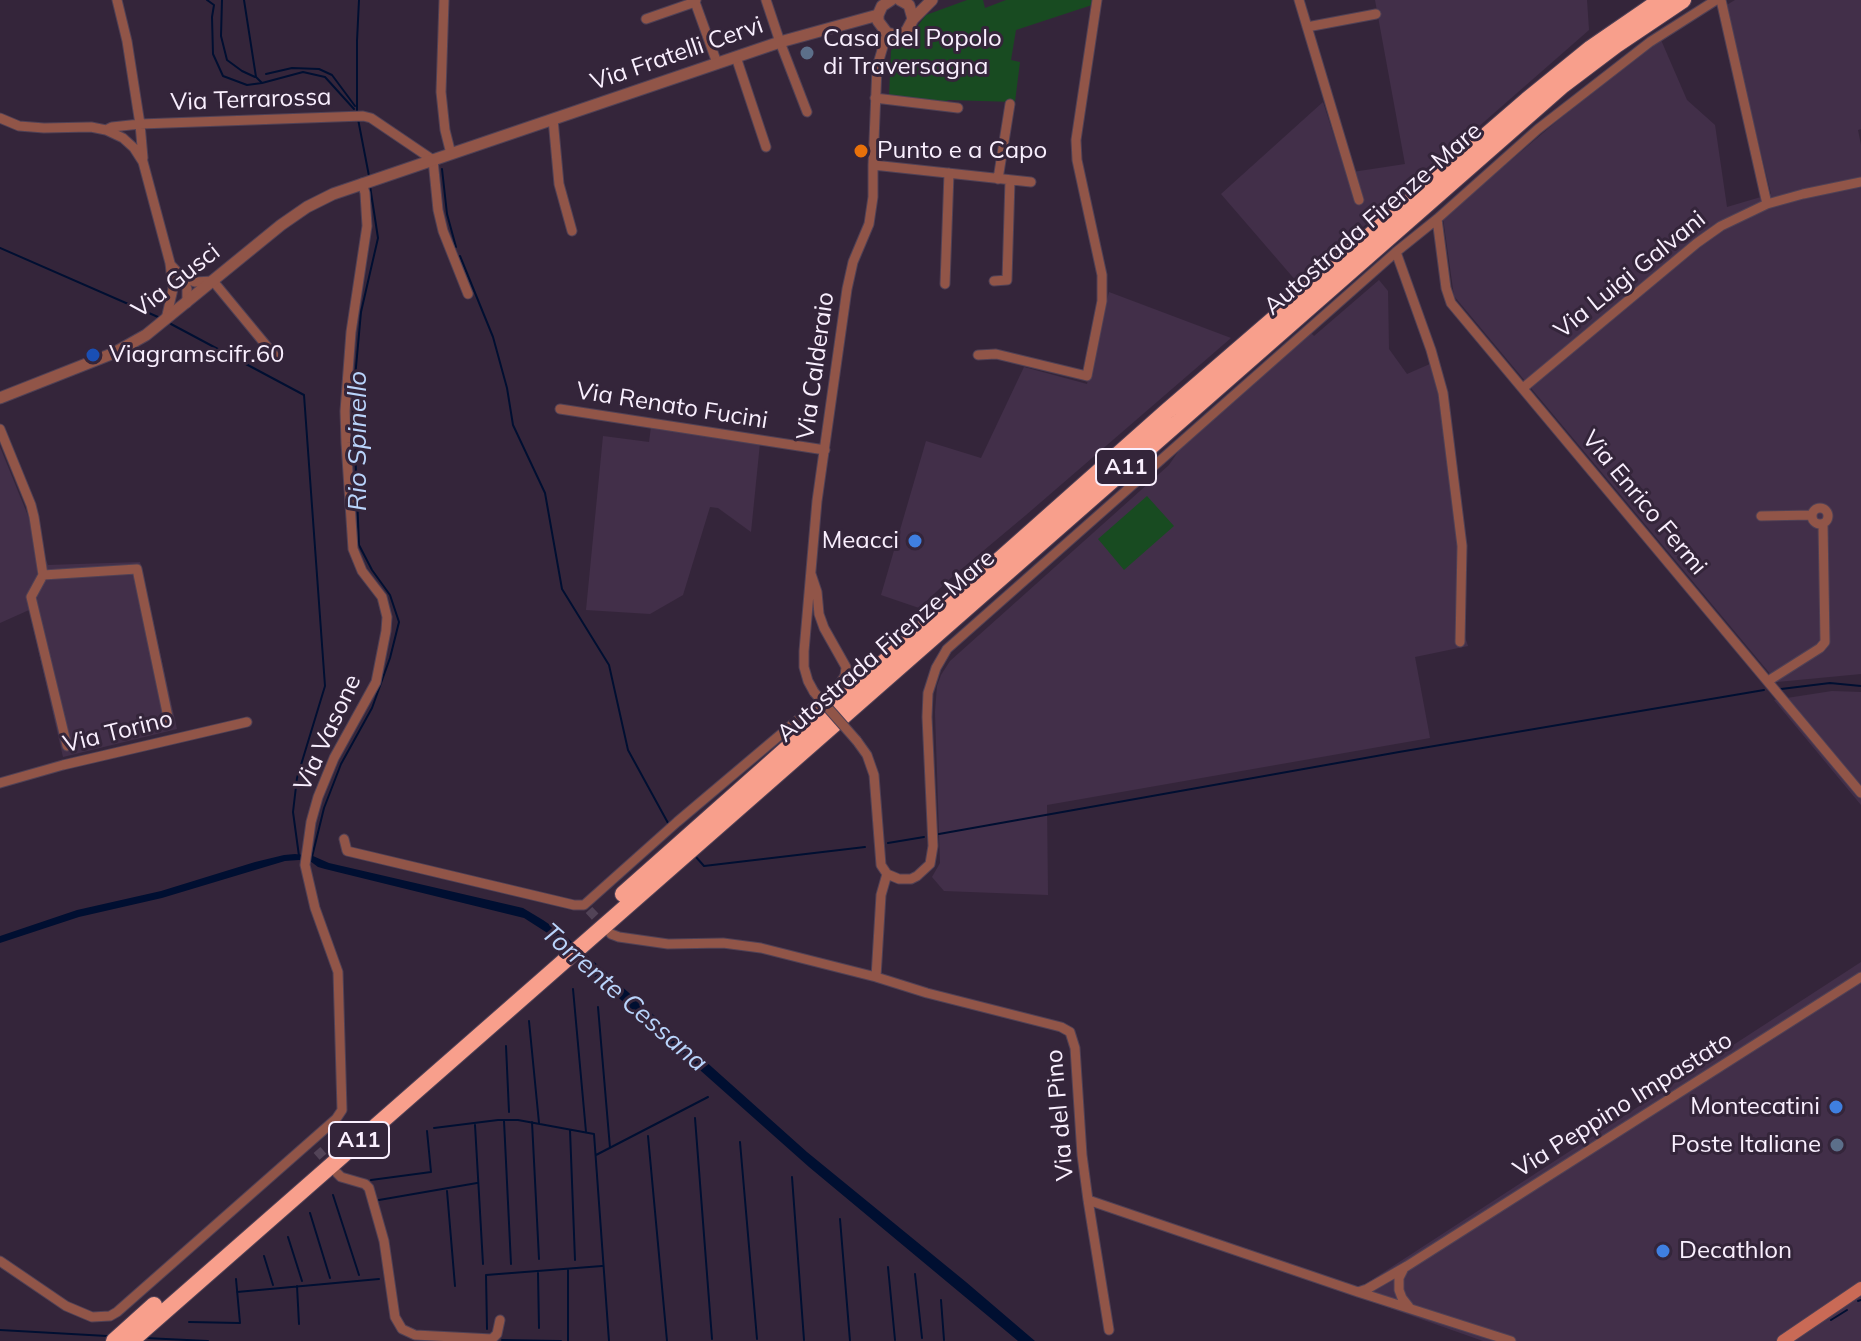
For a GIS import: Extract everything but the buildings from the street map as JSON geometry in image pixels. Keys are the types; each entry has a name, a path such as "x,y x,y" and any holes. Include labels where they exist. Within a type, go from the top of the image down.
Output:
{"highway":[{"name":"Autostrada Firenze-Mare","path":"569,949 1179,400 1527,100 1591,48 1661,0"},
{"name":"Autostrada Firenze-Mare","path":"114,1341 148,1318 1563,85 1683,0"},
{"name":"Autostrada Firenze-Mare","path":"131,1341 148,1318"}],"main road":[{"path":"1783,1341 1861,1288"}],"street":[{"name":"Via Terrarossa","path":"117,0 127,41 143,162 170,263 173,289 166,319"},
{"path":"444,0 441,109 451,154"},
{"path":"766,0 807,112"},
{"path":"890,0 882,6 885,27 906,32 913,14 931,1"},
{"path":"901,0 909,5 913,14"},
{"path":"978,355 996,354 1087,376 1102,301 1102,275 1077,160 1076,140 1097,0"},
{"path":"1299,0 1359,200"},
{"path":"611,934 668,944 723,943 761,948 876,977 881,892 887,874 899,879 911,879 922,873 931,858 933,840 927,705 931,680 947,649 1538,129 1650,42 1718,0 1767,204"},
{"path":"646,19 695,1 717,63"},
{"path":"1307,27 1376,14"},
{"name":"Via Fratelli Cervi","path":"366,182 780,42 863,20 885,27"},
{"name":"Via Calderaio","path":"885,27 884,46 877,67 873,197 869,224 853,262 847,289 813,534 804,667 814,692 867,755 874,775 880,860 887,874"},
{"path":"736,57 766,147"},
{"path":"875,98 958,108"},
{"path":"998,179 1010,104"},
{"name":"Via Terrarossa","path":"0,118 19,126 106,130 140,124 358,116 377,121 433,160"},
{"path":"553,119 559,184 572,231"},
{"path":"106,130 123,138 143,162"},
{"path":"433,160 443,231 468,294"},
{"path":"873,165 1031,182"},
{"path":"945,284 949,173"},
{"path":"994,281 1007,280 1010,180"},
{"name":"Via Gusci","path":"0,398 114,353 146,335 298,213 320,199 366,182"},
{"name":"Via Vasone","path":"0,1261 66,1306 92,1317 110,1316 341,1114 338,972 315,908 305,865 318,797 334,758 376,682 386,631 387,617 382,597 362,571 353,549 346,443 350,343 367,226 366,182"},
{"name":"Via Luigi Galvani","path":"1523,388 1721,226 1767,204 1861,182"},
{"name":"Via Enrico Fermi","path":"1437,219 1446,288 1451,303 1861,793"},
{"path":"1396,252 1443,393 1462,546 1460,642"},
{"path":"170,263 183,278 187,303"},
{"path":"183,278 195,282 213,281 275,356"},
{"path":"173,289 187,303"},
{"name":"Via Renato Fucini","path":"560,409 825,450"},
{"path":"0,429 31,505 43,575 31,597 67,746"},
{"path":"1761,516 1812,515 1815,523 1823,524 1825,642 1768,681"},
{"path":"43,575 137,569 169,722"},
{"path":"344,839 347,851 586,907 677,822 838,686 847,672 846,667 824,628 811,574"},
{"name":"Via Torino","path":"0,783 247,722"},
{"name":"Via del Pino","path":"876,977 1070,1032 1075,1048 1088,1200 1511,1341"},
{"name":"Via Peppino Impastato","path":"1358,1292 1407,1266 1861,977"},
{"path":"309,1141 317,1150"},
{"path":"337,1173 369,1188 384,1241 395,1317 402,1329 415,1335 492,1339 497,1334 500,1320"},
{"path":"1088,1200 1109,1330"},
{"path":"1379,1282 1377,1291 1381,1299 1391,1292 1407,1266"},
{"path":"1399,1278 1400,1294 1412,1309"}],"shaded area":[{"path":"1375,0 1587,0 1589,30 1297,282 1221,194 1323,102 1346,173 1405,164"},
{"path":"1735,0 1861,0 1861,129 1858,130 1861,145 1861,674 1777,682 1454,296 1443,218 1603,82 1661,40 1687,100 1715,125 1727,207 1771,194 1725,6"},
{"path":"1379,280 1388,291 1389,349 1407,374 1439,360 1451,420 1463,631 1468,646 1415,657 1430,738 1047,805 1048,895 944,891 932,877 940,863 935,712 937,686 950,661 1169,465 1182,446 1310,332 1314,336"},
{"path":"1109,292 1231,338 919,608 881,595 926,441 981,458 1024,367 1087,384"},
{"path":"651,427 760,443 751,532 718,508 710,507 683,595 650,614 586,610 603,436 649,442"},
{"path":"0,447 48,565 140,562 177,729 63,757 29,610 0,623"},
{"path":"1832,691 1861,692 1861,805 1774,700"},
{"path":"1861,962 1861,1341 1483,1341 1350,1294"}],"green space":[{"path":"967,0 983,0 985,8 1006,0 1092,0 1092,5 1016,30 1011,60 1020,62 1015,102 948,100 945,103 889,96 891,51 894,46 910,36 926,15"},
{"path":"1147,496 1174,526 1124,570 1098,539"}],"water":[{"name":"Torrente Cessana","path":"295,854 523,908 543,920 562,933 807,1152 1035,1341 1018,1341 809,1167 549,934 524,918 299,860 285,861 162,898 79,917 0,943 0,936 77,910 161,891 255,862"}],"waterway":[{"path":"207,0 214,5 213,54 223,76 247,85 262,83"},
{"path":"222,0 221,36 227,60 255,77"},
{"path":"244,0 256,77 262,83 303,72 325,77 354,109"},
{"name":"Rio Spinello","path":"357,113 359,0"},
{"path":"266,74 292,68 319,69 332,75 355,106"},
{"name":"Rio Spinello","path":"358,119 369,176"},
{"path":"442,169 447,214 456,247"},
{"name":"Rio Spinello","path":"312,857 324,808 341,764 372,708 399,622 390,595 359,545 353,400 361,312 378,238 370,186"},
{"path":"0,248 158,317"},
{"path":"460,256 493,337 513,425 545,493 562,589 609,665 628,750 668,823"},
{"path":"171,324 304,395 325,686 297,778 293,812 299,856"},
{"path":"1781,689 1830,683 1861,686"},
{"path":"939,834 1764,690"},
{"path":"888,843 924,837"},
{"path":"696,857 704,866 865,847"},
{"name":"Torrente Cessana","path":"573,989 586,1132"},
{"name":"Torrente Cessana","path":"598,1007 610,1148"},
{"path":"529,1021 539,1123"},
{"path":"506,1046 509,1112"},
{"path":"596,1155 708,1097"},
{"path":"695,1118 712,1339"},
{"path":"434,1128 518,1120 594,1134 609,1341"},
{"path":"504,1121 511,1264"},
{"path":"532,1122 539,1259"},
{"path":"475,1125 483,1264"},
{"path":"570,1130 575,1260"},
{"path":"371,1180 431,1172 427,1131"},
{"path":"648,1136 667,1341"},
{"path":"740,1142 757,1339"},
{"path":"792,1177 804,1340"},
{"path":"379,1200 477,1183"},
{"path":"447,1191 455,1286"},
{"path":"333,1195 359,1275"},
{"path":"310,1213 330,1278"},
{"path":"840,1219 850,1341"},
{"path":"288,1237 302,1281"},
{"path":"264,1256 273,1285"},
{"path":"487,1329 486,1275 602,1266"},
{"path":"888,1267 895,1340"},
{"path":"568,1270 568,1341"},
{"path":"538,1273 539,1328"},
{"path":"915,1274 922,1338"},
{"path":"189,1322 240,1323 236,1279"},
{"path":"237,1292 379,1279"},
{"path":"297,1286 299,1324"},
{"path":"941,1300 944,1340"},
{"path":"1831,1320 1847,1310"},
{"path":"0,1330 107,1336"},
{"path":"145,1338 208,1341"},
{"path":"502,1340 561,1341"}],"tunnel":[{"path":"589,910 606,928"},
{"path":"317,1150 332,1167"}],"place":[{"name":"Casa del Popolo di Traversagna","path":"807,53"},
{"name":"Punto e a Capo","path":"861,151"},
{"name":"Viagramscifr.60","path":"93,355"},
{"name":"Meacci","path":"915,541"},
{"name":"Montecatini","path":"1836,1107"},
{"name":"Poste Italiane","path":"1837,1145"},
{"name":"Decathlon","path":"1663,1251"}]}
